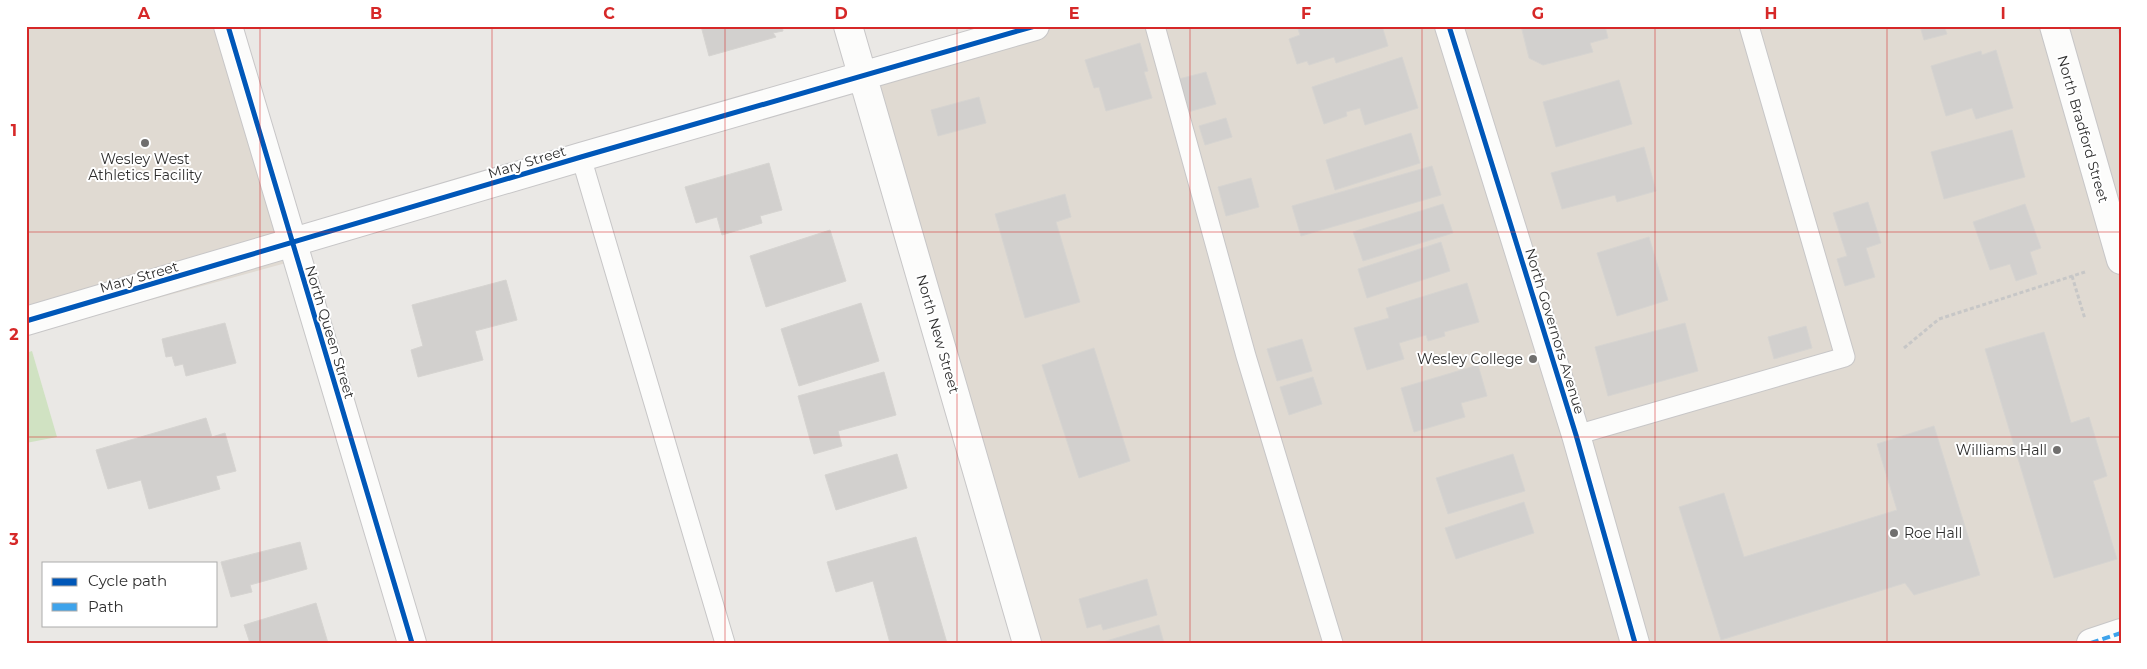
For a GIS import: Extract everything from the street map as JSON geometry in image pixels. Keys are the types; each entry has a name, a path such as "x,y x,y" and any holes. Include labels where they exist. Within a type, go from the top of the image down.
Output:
{"street":[{"name":"North Queen Street","path":"228,26 412,643"},
{"name":"North New Street","path":"848,26 1027,643"},
{"name":"Mary Street","path":"26,321 292,244 581,157 1036,26"},
{"name":"North Governors Avenue","path":"1449,26 1576,435 1635,643"},
{"name":"North Bradford Street","path":"2054,26 2121,260"},
{"path":"2091,643 2121,633"}],"lane":[{"path":"1155,26 1246,356 1333,643"},
{"path":"1576,435 1845,357 1749,26"},
{"path":"581,157 725,643"}],"path":[{"path":"1904,348 1938,319 2086,272"},
{"path":"2072,276 2084,319"}],"shaded area":[{"name":"Wesley West Athletics Facility","path":"26,26 230,26 297,260 26,334"},
{"name":"Wesley College","path":"1034,26 2121,26 2121,643 1029,643 863,76"}],"green space":[{"path":"32,351 57,437 26,443 26,353"}],"building":[{"path":"701,26 782,26 783,31 773,33 776,37 709,56"},
{"path":"1297,26 1382,26 1388,46 1336,63 1334,57 1309,65 1307,61 1297,64 1289,39 1300,35"},
{"path":"1521,26 1605,26 1608,38 1590,43 1593,52 1543,65 1529,58"},
{"path":"1920,26 1944,26 1947,34 1924,40"},
{"path":"2117,26 2121,26 2121,40"},
{"path":"1140,43 1148,71 1144,72 1152,98 1106,111 1099,87 1094,88 1085,60"},
{"path":"1996,50 2013,108 1976,119 1972,108 1946,116 1931,66 1981,51 1982,55"},
{"path":"1402,57 1418,108 1365,125 1360,108 1346,112 1347,116 1324,124 1312,87"},
{"path":"1206,72 1216,104 1188,112 1179,79"},
{"path":"1619,80 1632,124 1556,147 1543,102"},
{"path":"979,97 986,123 938,136 931,110"},
{"path":"1226,118 1232,137 1205,145 1199,126"},
{"path":"2012,130 2025,177 1944,199 1931,152"},
{"path":"1411,133 1420,163 1335,190 1326,160"},
{"path":"1644,147 1656,191 1617,202 1615,195 1562,209 1551,173"},
{"path":"769,163 782,210 760,216 762,223 722,235 717,217 696,223 685,187"},
{"path":"1432,166 1441,195 1301,236 1292,206"},
{"path":"1251,178 1259,207 1226,216 1218,187"},
{"path":"1065,194 1071,217 1056,222 1080,302 1025,318 995,214"},
{"path":"1868,202 1881,243 1866,248 1875,277 1845,286 1837,259 1847,256 1833,213"},
{"path":"1443,204 1453,233 1363,261 1353,232"},
{"path":"2025,204 2041,248 2030,252 2037,274 2016,281 2010,264 1990,270 1973,222"},
{"path":"830,230 846,281 766,307 750,256"},
{"path":"1649,237 1668,300 1617,316 1597,253"},
{"path":"1441,242 1450,271 1367,298 1358,269"},
{"path":"506,280 517,320 475,331 483,360 418,377 411,350 423,346 412,305"},
{"path":"1467,283 1479,322 1444,332 1445,336 1428,341 1426,335 1399,343 1404,359 1367,370 1354,328 1389,318 1386,308"},
{"path":"861,303 879,361 799,386 781,329"},
{"path":"225,323 236,363 186,376 183,364 175,366 172,356 166,357 162,339"},
{"path":"1685,323 1698,371 1608,396 1595,347"},
{"path":"1806,326 1812,348 1774,359 1768,337"},
{"name":"Williams Hall","path":"2044,332 2071,423 2089,417 2107,476 2093,481 2117,559 2054,578 1985,349"},
{"path":"1302,339 1312,371 1277,381 1267,349"},
{"path":"1094,348 1130,461 1079,478 1042,365"},
{"path":"1478,365 1487,396 1461,403 1465,417 1414,432 1401,388"},
{"path":"884,372 896,415 838,431 842,446 814,454 798,396"},
{"path":"1313,377 1322,404 1289,415 1280,387"},
{"path":"206,418 212,437 225,433 236,471 216,476 220,489 149,509 141,480 108,489 96,450"},
{"name":"Roe Hall","path":"1934,426 1980,575 1914,595 1905,583 1721,640 1679,507 1724,493 1744,557 1897,510 1877,444"},
{"path":"897,454 907,488 836,510 825,475"},
{"path":"1513,454 1525,491 1448,514 1436,478"},
{"path":"1524,502 1534,533 1456,559 1445,528"},
{"path":"916,537 947,643 890,643 873,581 836,592 827,562"},
{"path":"300,542 307,569 250,585 252,592 231,597 221,562"},
{"path":"1147,579 1157,615 1103,630 1101,624 1087,628 1079,599"},
{"path":"316,603 328,643 250,643 244,625"},
{"path":"1159,625 1164,643 1100,643"}],"marked path":[{"path":"2091,643 2121,633"}],"cycle path":[{"path":"228,26 412,643"},
{"path":"26,321 581,157 1035,26"},
{"path":"1449,26 1576,435 1635,643"}],"place":[{"name":"Wesley West Athletics Facility","path":"145,143"},
{"name":"Wesley College","path":"1533,359"},
{"name":"Williams Hall","path":"2057,450"},
{"name":"Roe Hall","path":"1894,533"}]}
